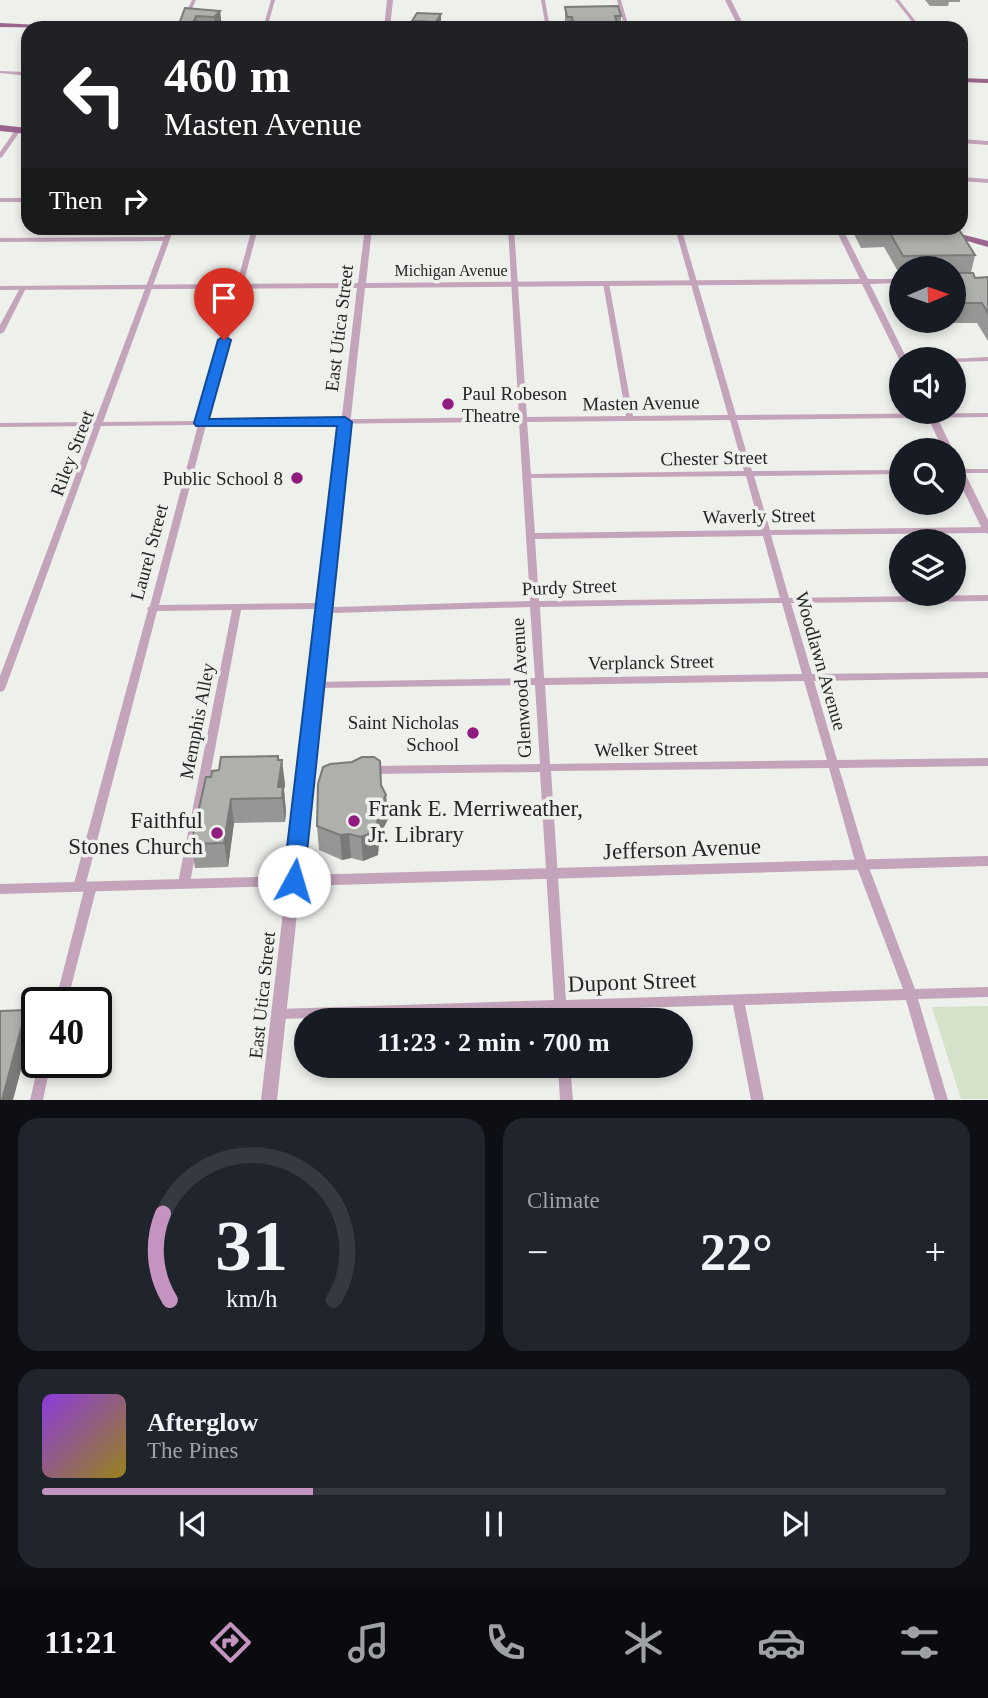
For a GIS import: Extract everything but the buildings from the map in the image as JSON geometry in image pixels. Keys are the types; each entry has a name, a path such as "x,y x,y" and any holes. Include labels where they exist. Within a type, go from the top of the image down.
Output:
{"main road":[{"path":"0,25 21,26"},
{"path":"968,81 988,82"},
{"path":"0,128 21,130"},
{"path":"954,235 988,244"}],"street":[{"path":"184,21 194,0"},
{"path":"267,21 273,0"},
{"path":"388,21 390,0"},
{"path":"543,0 547,21"},
{"path":"619,0 625,21"},
{"path":"728,0 738,21"},
{"path":"897,0 914,21"},
{"path":"0,72 21,74"},
{"path":"0,156 21,132"},
{"path":"968,142 988,143"},
{"path":"968,180 988,181"},
{"path":"0,200 21,200"},
{"name":"Riley Street","path":"0,689 168,235"},
{"name":"Laurel Street","path":"64,987 85,887 152,608 253,235"},
{"name":"East Utica Street","path":"268,1100 367,235"},
{"name":"Glenwood Avenue","path":"512,235 560,1008"},
{"name":"Woodlawn Avenue","path":"680,235 862,865 911,995 942,1100"},
{"path":"842,235 898,347"},
{"path":"0,240 167,239"},
{"name":"Michigan Avenue","path":"0,288 889,281"},
{"path":"606,283 630,418"},
{"path":"0,332 23,288"},
{"path":"966,360 988,359"},
{"name":"Masten Avenue","path":"0,425 889,414"},
{"name":"Masten Avenue","path":"966,414 988,415"},
{"path":"966,469 988,471"},
{"name":"Chester Street","path":"527,476 889,472"},
{"path":"966,489 988,531"},
{"name":"Waverly Street","path":"531,536 988,531"},
{"name":"Purdy Street","path":"152,608 323,607 335,610 988,598"},
{"name":"Memphis Alley","path":"184,883 237,607"},
{"name":"Verplanck Street","path":"315,685 988,675"},
{"name":"Welker Street","path":"356,771 988,762"},
{"path":"305,772 319,771"},
{"name":"Jefferson Avenue","path":"0,889 988,861"},
{"name":"Dupont Street","path":"278,1014 988,992"},
{"path":"738,1000 758,1100"},
{"path":"36,1100 42,1078"},
{"path":"565,1078 567,1100"}],"green space":[{"path":"988,1006 988,1099 961,1099 932,1007"}],"place":[{"name":"Paul Robeson Theatre","path":"448,404"},
{"name":"Public School 8","path":"297,478"},
{"name":"Saint Nicholas School","path":"473,733"},
{"name":"Frank E. Merriweather, Jr. Library","path":"354,821"},
{"name":"Faithful Stones Church","path":"217,833"}],"route":[{"path":"224,340 201,423 345,422 294,881"}]}
